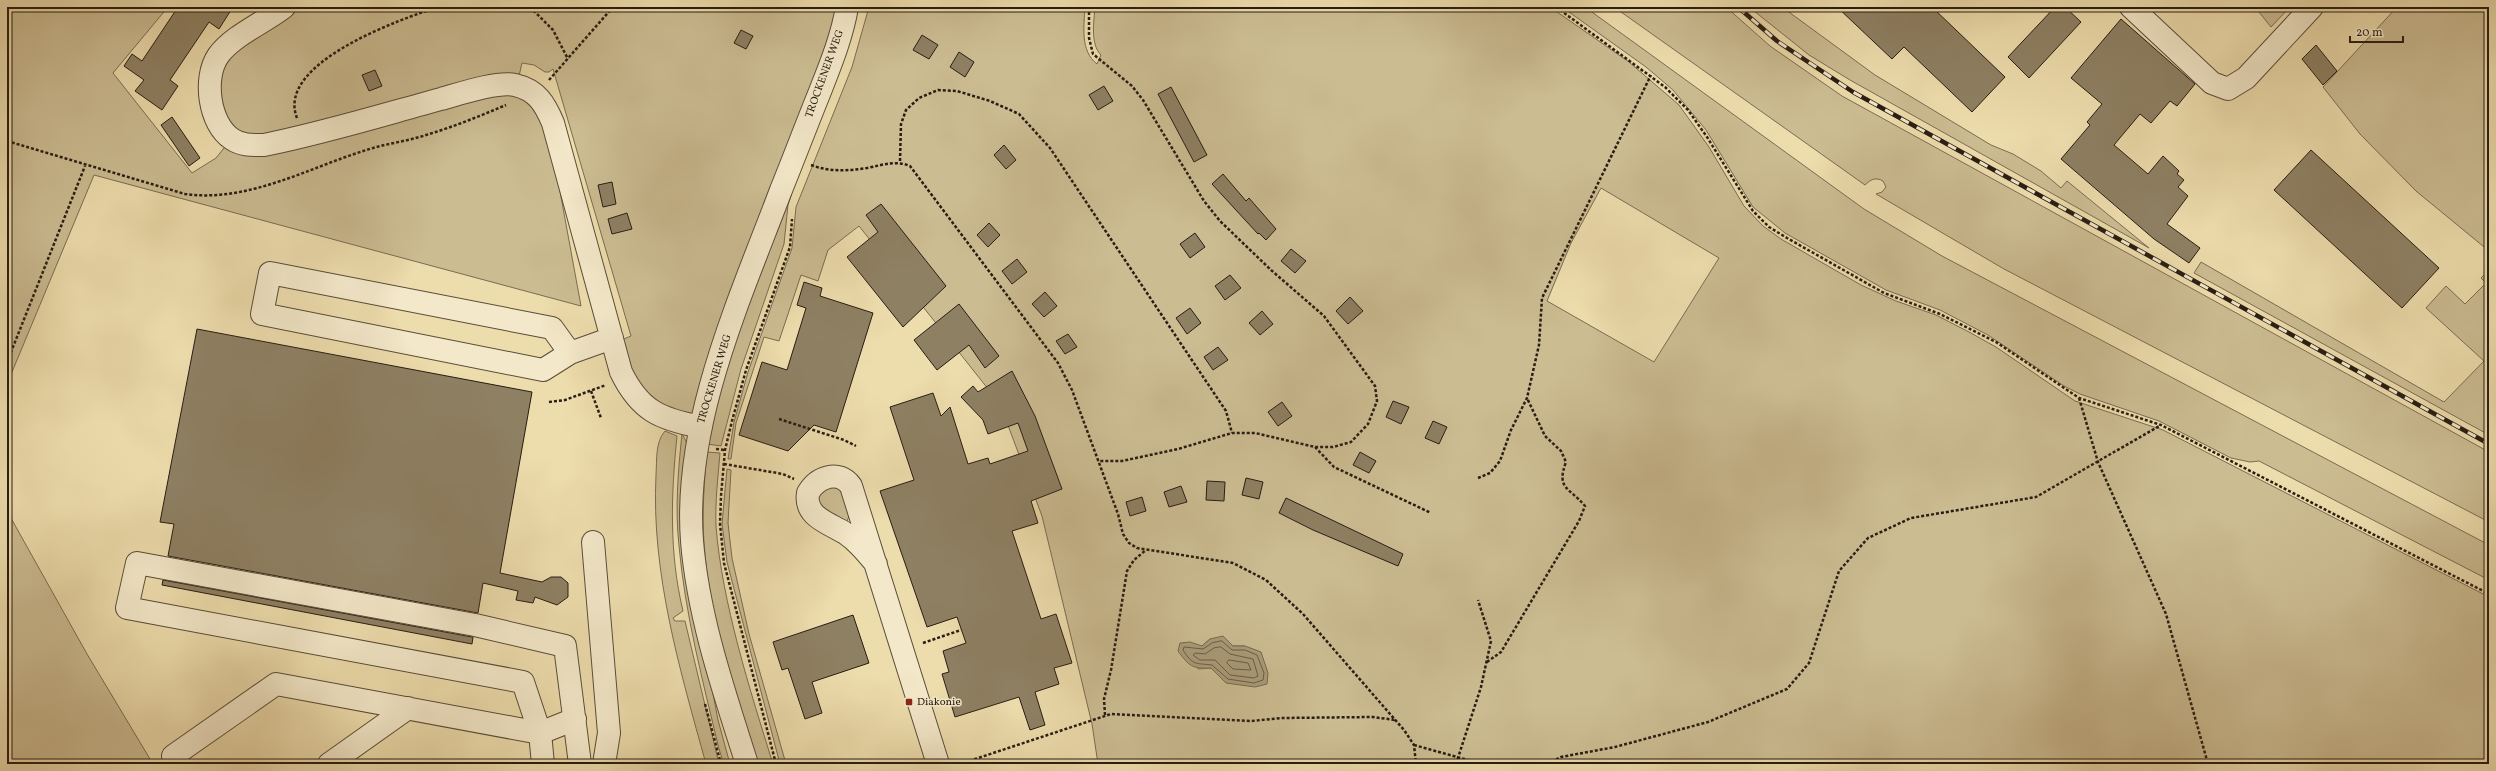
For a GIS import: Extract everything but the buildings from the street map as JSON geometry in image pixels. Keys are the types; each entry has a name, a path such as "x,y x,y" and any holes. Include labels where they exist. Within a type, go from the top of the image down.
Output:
{"street":[{"path":"284,7 230,43 218,56 210,79 213,107 224,131 240,143 264,145 467,92 504,84 531,91 547,109 553,123 624,378 641,403 656,414 668,420 701,427"},
{"name":"TROCKENER WEG","path":"747,764 716,657 698,587 692,541 692,499 701,427 719,360 753,264 834,56 847,7"},
{"path":"2131,7 2212,84 2228,89 2246,78 2312,7"},
{"path":"570,353 552,328 270,273 262,314 543,370 570,353 612,338"},
{"path":"876,564 860,545 814,515 807,498 811,488 820,480 832,476 847,481 876,564 938,764"},
{"path":"593,542 609,733 604,764"},
{"path":"543,764 540,733 524,682 128,608 137,563 476,625 565,646 580,764"},
{"path":"176,764 173,756 276,684 540,733 575,719"},
{"path":"329,764 408,708"}],"path":[{"path":"309,134 296,117 294,105 296,93 301,84 313,71 346,45 370,32 438,7"},
{"path":"530,7 552,30 568,59"},
{"path":"7,141 85,166 185,194 203,197 229,195 302,174 372,149 425,136 511,103 521,95 531,91 568,59 613,7"},
{"path":"1089,7 1089,38 1093,54 1132,86 1143,100 1204,201 1220,221 1271,270 1324,316 1375,386 1377,401 1368,424 1351,442 1333,447 1315,447 1255,433 1232,433 1178,449 1122,461 1098,461"},
{"path":"1556,7 1651,75 1688,110 1750,206 1769,227 1884,293 1940,314 1996,342 2079,398 2161,425 2489,594"},
{"path":"1478,478 1490,473 1500,460 1511,430 1527,398 1539,345 1542,298 1651,75"},
{"path":"900,161 901,124 906,110 919,98 938,90 957,91 990,101 1019,114 1050,148 1226,411 1232,433"},
{"path":"806,170 808,163 822,169 844,171 900,161 910,166 1058,363 1072,390 1123,534 1128,543 1146,550 1233,563 1266,580 1304,614 1396,720 1414,745 1416,764"},
{"path":"7,362 85,166"},
{"path":"776,764 724,563 720,524 724,464 732,421 746,370 790,247 793,213"},
{"path":"549,402 565,400 624,378"},
{"path":"591,391 601,418"},
{"path":"1487,662 1501,652 1579,521 1585,506 1562,483 1560,476 1566,462 1561,451 1545,436 1527,398"},
{"path":"2079,398 2098,462 2166,614 2208,764"},
{"path":"779,419 844,440 856,446"},
{"path":"1548,764 1561,757 1615,748 1708,722 1787,689 1809,663 1839,571 1868,538 1911,518 2036,497 2161,425"},
{"path":"1315,447 1334,467 1431,513"},
{"path":"724,464 783,474 811,488"},
{"path":"1105,715 1104,699 1111,670 1127,571 1134,560 1146,550"},
{"path":"1456,764 1481,687 1491,641 1478,600"},
{"path":"923,643 961,630"},
{"path":"960,764 1077,727 1105,715 1251,721 1281,718 1373,717 1396,720"},
{"path":"1414,745 1482,764"}],"shaded area":[{"path":"7,7 168,7 113,73 192,173 216,158 228,143 503,90 531,100 548,126 581,306 94,175 7,384"},
{"path":"291,7 839,7 695,413 680,415 663,410 641,394 633,384 619,341 631,336 553,69 549,72 545,72 534,65 522,63 519,76 278,138 241,138 217,108 222,60"},
{"path":"869,7 1085,7 1085,45 1092,59 1097,64 1101,55 1095,45 1094,39 1095,7 1550,7 1629,62 1679,105 1709,147 1744,206 1763,226 1781,239 1861,285 1896,301 1936,315 1969,332 1996,347 2075,401 2163,430 2489,597 2489,764 1098,764 1092,724 1042,516 1000,404 859,226 828,250 818,281 801,275 779,341 764,337 736,423 731,459 728,459 734,422 748,372 792,248 796,207 852,67","holes":["1601,188 1719,258 1654,362 1547,301 1571,243","1210,639 1233,646 1245,646 1226,683 1211,668 1198,669 1202,646"]},
{"path":"1562,7 1585,7 1864,209 1942,256 2489,545 2489,580 2259,461 2250,462 2231,458 2159,421 2080,394 2064,386 1988,335 1940,310 1886,290 1785,233 1753,207 1706,130 1673,90 1646,67"},
{"path":"1614,7 1726,7 1770,46 1842,96 2489,452 2489,522 2004,269 1876,194 1882,192 1886,187 1883,181 1874,179 1865,185"},
{"path":"1749,7 1782,7 1875,75 1991,145 2013,154 2041,171 2061,188 2067,181 2149,248 1850,80 1809,55"},
{"path":"2255,7 2290,7 2271,27"},
{"path":"2397,7 2489,7 2489,251 2416,191 2360,134 2323,87"},
{"path":"793,189 788,205 784,244 741,369 721,446 707,444 727,362"},
{"path":"2201,262 2444,402 2484,361 2426,308 2446,286 2465,304 2486,283 2481,278 2489,270 2489,435 2194,273"},
{"path":"665,431 677,436 673,480 672,524 675,567 683,611 673,618 675,621 685,621 719,764 706,764 677,657 663,585 658,548 656,475 658,446"},
{"path":"682,434 687,443 707,662 718,720 730,764 724,764 719,749 695,648 682,571 677,504"},
{"path":"707,452 720,453 716,499 716,526 724,585 738,646 773,764 757,764 724,655 711,599 704,543 703,520"},
{"path":"727,469 731,470 728,523 732,558 749,634 786,764 780,764 727,562 722,524"},
{"path":"833,485 840,489 850,514 847,521 843,522 822,511 817,496"},
{"path":"7,511 87,654 153,764 7,764"}],"water":[{"path":"1223,636 1233,646 1245,646 1261,652 1268,673 1267,684 1255,687 1226,683 1211,668 1199,668 1192,666 1178,651 1180,643 1190,642 1202,646 1210,639"}],"railway":[{"path":"1738,7 1777,41 1853,92 2489,444"}],"place":[{"name":"Diakonie","path":"909,702"}]}
